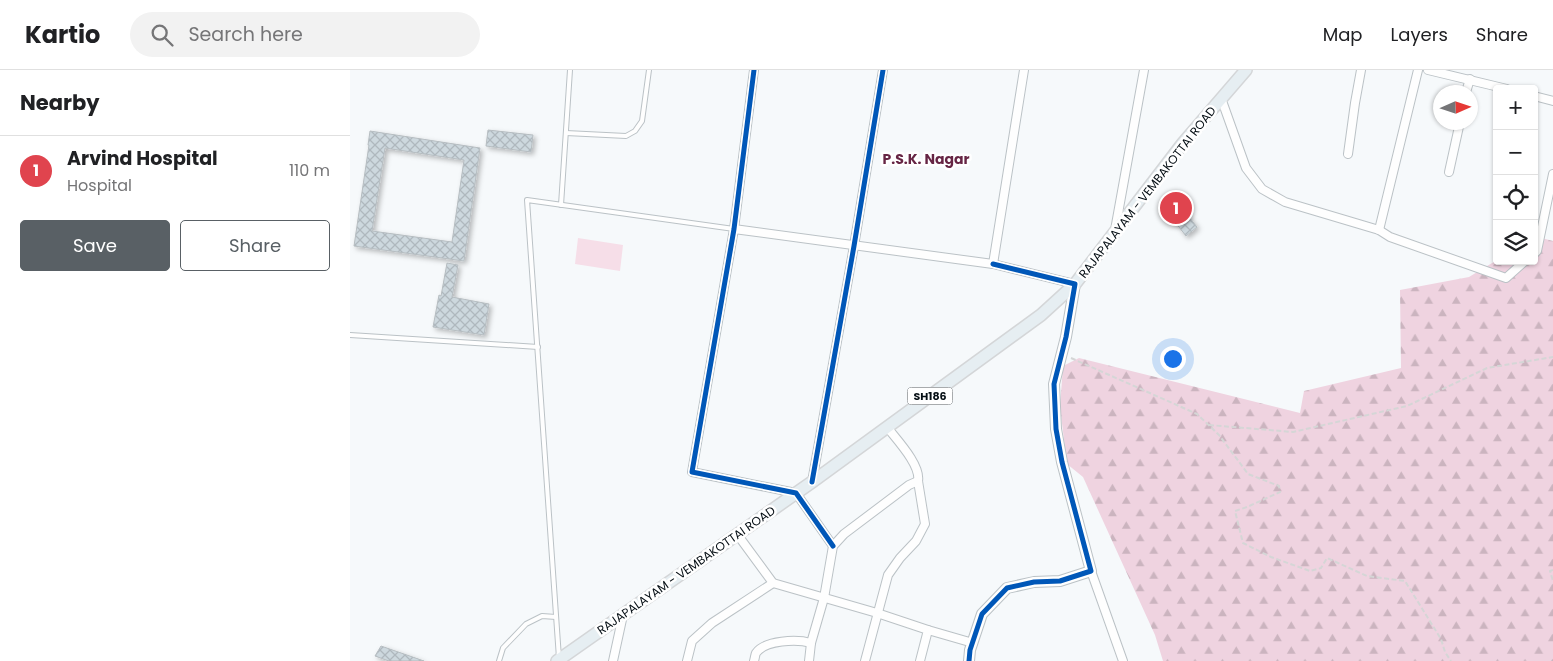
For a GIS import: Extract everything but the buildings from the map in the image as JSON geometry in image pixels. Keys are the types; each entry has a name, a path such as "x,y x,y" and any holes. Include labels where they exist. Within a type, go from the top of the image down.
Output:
{"main road":[{"name":"RAJAPALAYAM - VEMBAKOTTAI ROAD","path":"558,660 812,482 1041,315 1075,284 1183,143 1246,70"}],"street":[{"path":"754,70 734,229 692,472 796,493 832,546"},
{"path":"812,482 883,70"},
{"path":"993,264 1024,70"},
{"path":"1114,232 1144,70"},
{"path":"1348,154 1354,103 1361,70"},
{"path":"1379,230 1418,70"},
{"path":"1428,70 1493,85"},
{"path":"1468,85 1470,79"},
{"path":"1538,97 1553,101"},
{"path":"1221,98 1246,168 1262,189 1285,202 1379,230 1390,237 1506,278 1521,265"},
{"path":"1449,172 1458,130"},
{"path":"1538,246 1553,174"},
{"path":"734,229 993,264 1075,284 1062,354 1054,384 1056,429 1062,462 1091,571 1123,661"},
{"path":"865,661 888,575 900,558 916,541 925,524 918,481 919,475 912,460 887,427"},
{"path":"809,661 811,643 824,598 832,546 851,529 918,481"},
{"path":"737,534 773,583 973,643"},
{"path":"969,661 982,614 1007,588 1034,582 1060,581 1091,571"},
{"path":"686,661 692,641 712,623 773,583"},
{"path":"613,661 623,615"},
{"path":"920,661 928,630"},
{"path":"754,661 756,653 768,644 800,640 811,643"}],"lane":[{"path":"561,205 570,70"},
{"path":"566,134 626,136 635,132 642,121 649,70"},
{"path":"558,660 528,200 734,229"},
{"path":"350,335 538,347"},
{"path":"499,661 503,648 526,624 542,616 556,617"}],"path":[{"path":"1062,354 1198,414 1219,435 1248,474 1278,486 1280,492 1235,511 1244,543 1271,557 1310,571 1321,568 1327,558 1367,576 1406,582 1441,639 1445,652 1451,661"},
{"path":"1209,425 1293,432 1407,406 1486,368 1553,357"},
{"path":"1553,570 1550,571 1553,581"}],"green space":[{"path":"1538,237 1553,241 1553,661 1163,661 1155,635 1083,477 1067,464 1060,407 1063,366 1079,358 1300,413 1304,391 1401,368 1400,290 1469,277 1493,262 1493,265 1538,265"}],"shaded area":[{"path":"578,238 623,245 620,271 575,264"}],"cycle path":[{"path":"754,70 734,229 692,472 796,493 833,546"},
{"path":"812,482 883,70"},
{"path":"969,661 970,650 982,614 1007,588 1034,582 1060,581 1091,571 1062,462 1056,429 1054,384 1066,337 1075,284 993,264"}],"place":[{"name":"Arvind Hospital","path":"1176,208"}],"district":[{"name":"P.S.K. Nagar","path":"926,159"}]}
